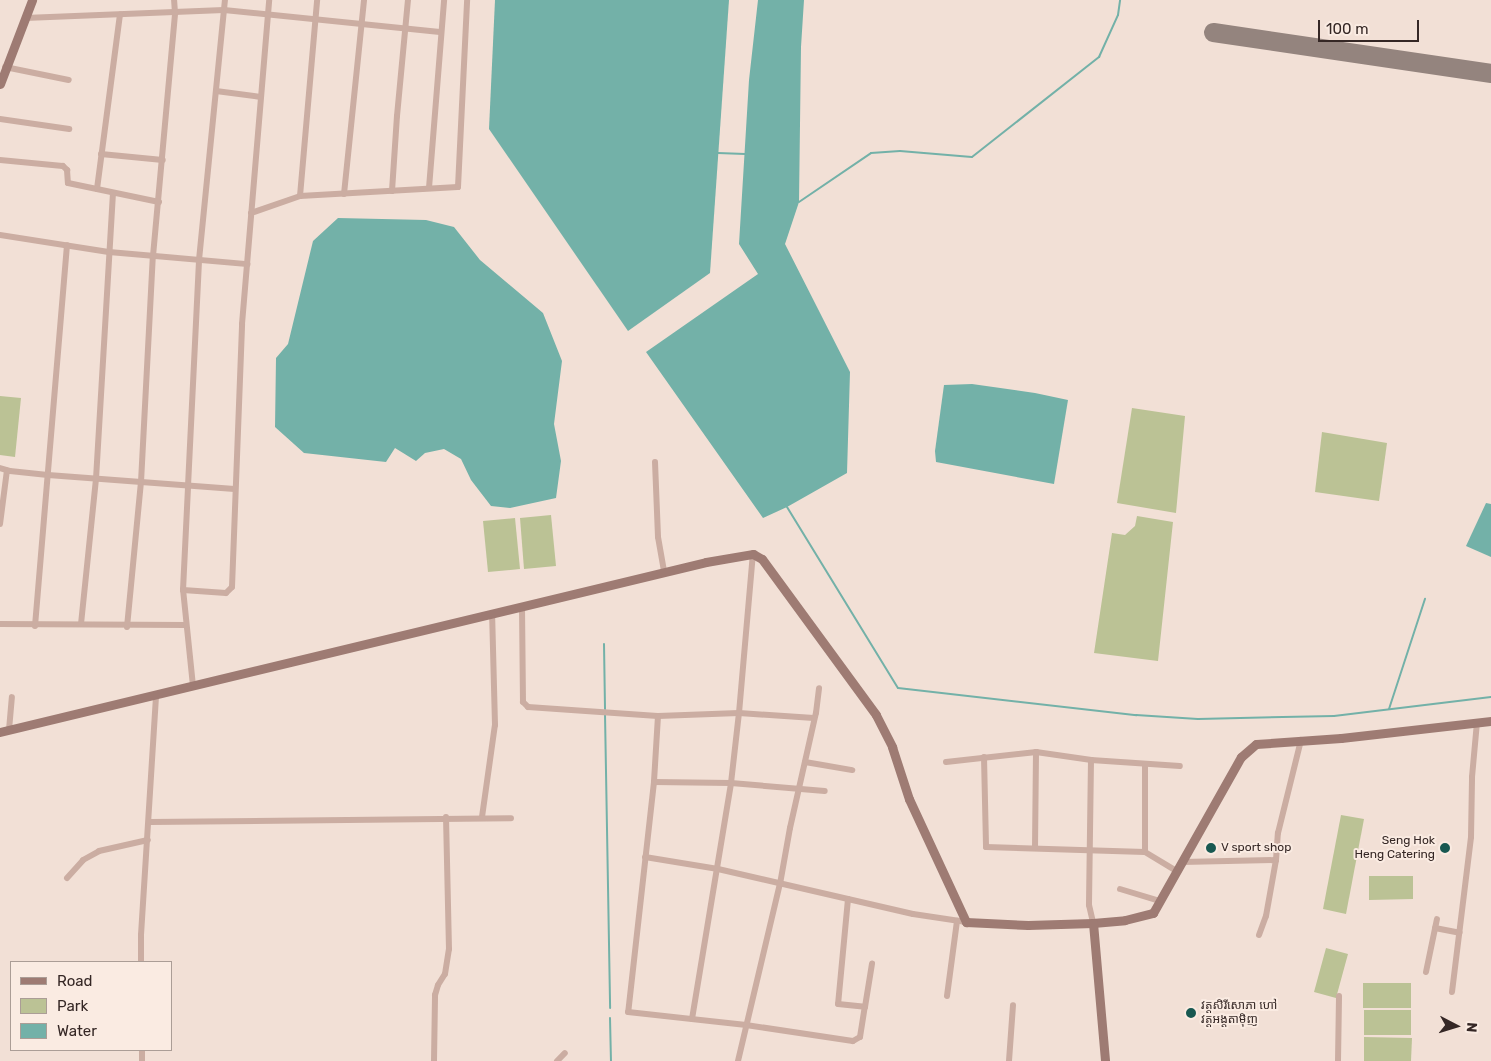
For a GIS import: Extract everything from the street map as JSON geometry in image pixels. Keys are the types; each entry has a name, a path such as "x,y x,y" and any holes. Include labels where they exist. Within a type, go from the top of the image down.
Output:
{"street":[{"path":"0,84 32,0"},
{"path":"127,627 141,482 153,256 163,160 175,13 174,0"},
{"path":"193,686 183,590 199,260 225,0"},
{"path":"183,590 230,591 242,324 269,0"},
{"path":"300,196 317,0"},
{"path":"344,194 364,0"},
{"path":"392,191 408,0"},
{"path":"429,188 444,0"},
{"path":"252,213 300,196 429,188 456,189 460,185 467,0"},
{"path":"24,18 120,16 224,10 440,32"},
{"path":"97,189 120,16"},
{"path":"5,67 69,80"},
{"path":"216,91 261,96"},
{"path":"0,119 69,129"},
{"path":"101,154 163,160"},
{"path":"0,160 63,166 67,170 68,183 113,194 159,202"},
{"path":"81,624 96,479 113,194"},
{"path":"0,235 109,252 247,264"},
{"path":"35,626 67,245"},
{"path":"655,462 658,537 664,572"},
{"path":"0,524 3,469 96,479 234,488"},
{"path":"692,1019 731,783 740,714 753,554"},
{"path":"12,697 4,731 664,572 715,560 753,554 762,559 876,715 892,748 909,799 962,921 947,996"},
{"path":"522,607 524,704 528,707 658,716 740,714 814,718"},
{"path":"482,817 495,725 492,614"},
{"path":"0,624 35,626 81,624 127,627 186,625"},
{"path":"738,1061 780,884 816,713 818,688"},
{"path":"141,961 156,695"},
{"path":"658,716 654,782 628,1009 631,1013 746,1025 857,1041 860,1037 872,964"},
{"path":"645,857 718,869 848,899 962,921 1028,925 1093,923 1153,914 1241,757 1249,748 1256,744 1491,721"},
{"path":"1452,992 1471,837 1472,777 1477,722"},
{"path":"1259,935 1266,916 1276,860 1278,833 1301,740"},
{"path":"1035,848 1036,752"},
{"path":"946,762 1036,752 1091,760 1180,766"},
{"path":"984,757 986,848 1145,852 1177,871"},
{"path":"1091,760 1089,905 1093,923 1104,1061"},
{"path":"805,762 852,770"},
{"path":"1144,765 1145,852"},
{"path":"654,782 731,783 825,790"},
{"path":"434,1061 435,995 438,985 445,974 449,949 446,817"},
{"path":"150,822 446,817 511,818"},
{"path":"67,878 82,860 99,851 148,840"},
{"path":"1182,862 1276,860"},
{"path":"1120,889 1160,900"},
{"path":"848,899 838,1002 840,1004 865,1007"},
{"path":"1426,972 1437,919"},
{"path":"1435,928 1460,933"},
{"path":"1338,1061 1339,996"},
{"path":"1009,1061 1013,1005"},
{"path":"557,1061 565,1053"}],"green space":[{"path":"0,396 21,398 15,457 0,455"},
{"path":"1132,408 1185,416 1176,513 1117,503"},
{"path":"1322,432 1387,443 1379,501 1315,492"},
{"path":"551,515 556,566 524,569 520,518"},
{"path":"1137,516 1173,522 1158,661 1094,653 1112,533 1125,535 1135,526"},
{"path":"515,518 520,569 488,572 483,521"},
{"path":"1341,815 1364,819 1346,914 1323,909"},
{"path":"1369,876 1413,876 1413,899 1369,900"},
{"path":"1326,948 1348,954 1336,998 1314,992"},
{"path":"1363,983 1411,983 1411,1008 1363,1008"},
{"path":"1364,1010 1411,1010 1411,1035 1364,1035"},
{"path":"1364,1037 1412,1038 1411,1061 1364,1061"}],"water":[{"path":"495,0 729,0 710,273 628,331 489,129"},
{"path":"758,0 804,0 801,47 799,202 785,244 850,372 847,473 787,507 763,518 646,352 758,274 739,244 749,80"},
{"path":"338,218 426,220 454,227 480,260 543,313 562,361 554,424 561,461 556,498 510,508 491,506 471,480 461,459 444,449 425,453 416,461 395,448 386,462 304,453 275,427 276,358 288,344 313,241"},
{"path":"972,384 1068,400 1054,484 936,462 935,451 944,385"},
{"path":"1486,503 1491,504 1491,557 1466,546"}],"waterway":[{"path":"799,202 871,153 900,151 972,157 1099,57 1118,15 1120,0"},
{"path":"718,153 745,154"},
{"path":"787,507 898,688 1136,715 1198,719 1334,716 1491,697"},
{"path":"1389,709 1425,599"},
{"path":"604,644 605,709"},
{"path":"605,714 610,1008"},
{"path":"610,1018 611,1061"}],"taxiway":[{"path":"1213,32 1491,73"}],"place":[{"name":"V sport shop","path":"1211,848"},
{"name":"Seng Hok Heng Catering","path":"1445,848"},
{"name":"វត្តសិរីសោភា ហៅ វត្តអង្តតាម៉ិញ","path":"1191,1013"}]}
